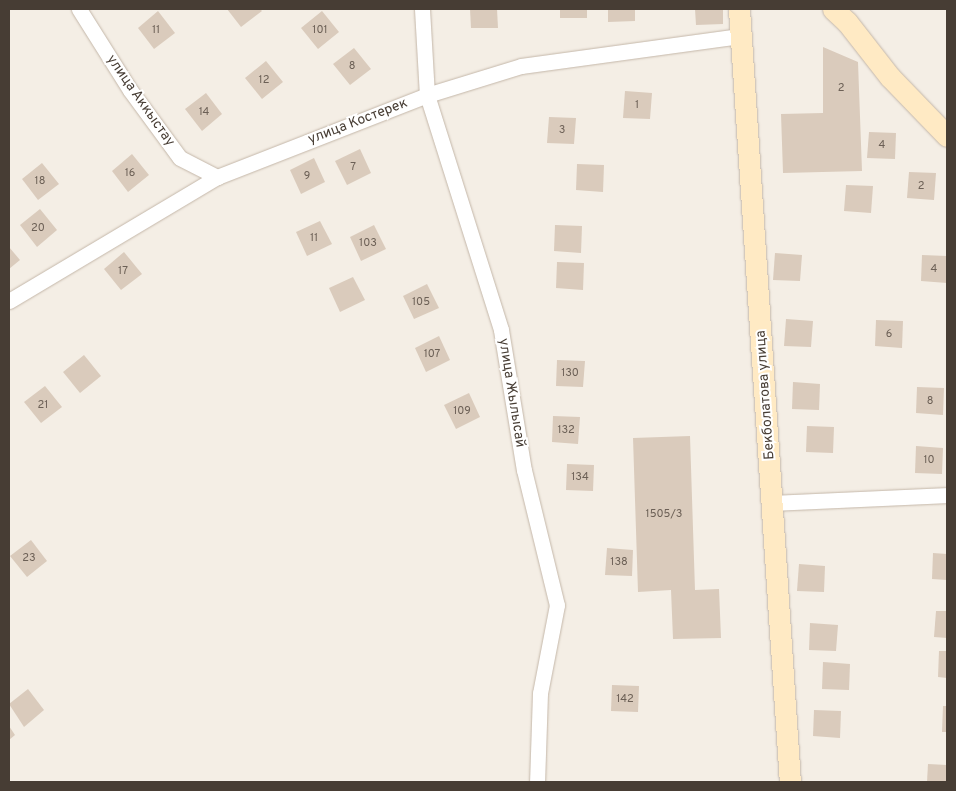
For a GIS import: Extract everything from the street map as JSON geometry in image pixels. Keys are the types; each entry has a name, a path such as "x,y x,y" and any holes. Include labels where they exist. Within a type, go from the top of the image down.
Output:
{"street":[{"name":"улица Аккыстау","path":"79,9 130,90 180,158 217,178"},
{"name":"улица Жылысай","path":"422,9 427,95 501,330 524,470 557,605 540,693 537,782"},
{"name":"Бекболатова улица","path":"739,9 790,782"},
{"path":"833,9 847,22 890,77 947,136"},
{"name":"улица Костерек","path":"9,301 217,178 427,95 521,66 740,36"},
{"path":"773,503 947,495"}],"building":[{"path":"227,9 260,9 262,11 241,27"},
{"path":"470,9 497,9 498,28 471,28"},
{"path":"560,9 587,9 587,18 560,18"},
{"path":"608,9 635,9 635,21 608,22"},
{"path":"695,9 723,9 723,24 696,25"},
{"path":"158,11 175,33 154,49 138,28"},
{"path":"322,11 339,32 318,49 301,28"},
{"path":"823,47 858,62 862,171 783,173 781,114 823,113"},
{"path":"354,48 371,69 350,85 333,64"},
{"path":"266,61 283,82 262,99 245,78"},
{"path":"625,91 652,93 650,119 623,118"},
{"path":"206,93 222,114 202,131 185,109"},
{"path":"549,117 576,118 574,144 547,143"},
{"path":"869,132 896,133 895,159 867,158"},
{"path":"360,149 371,173 347,185 335,161"},
{"path":"132,154 149,175 128,192 112,171"},
{"path":"314,158 325,182 301,194 290,170"},
{"path":"42,163 59,184 38,200 22,179"},
{"path":"577,164 604,165 603,192 576,190"},
{"path":"909,172 936,173 934,200 907,198"},
{"path":"846,185 873,186 871,213 844,211"},
{"path":"40,209 57,230 37,247 20,225"},
{"path":"320,221 332,244 307,256 296,232"},
{"path":"374,225 386,249 361,261 350,237"},
{"path":"555,225 582,226 581,253 554,251"},
{"path":"9,247 20,260 9,269"},
{"path":"124,252 142,274 121,290 104,269"},
{"path":"775,253 802,255 800,281 773,280"},
{"path":"922,255 947,256 947,283 921,281"},
{"path":"557,262 584,263 583,290 556,288"},
{"path":"353,277 365,300 340,312 329,288"},
{"path":"427,284 439,308 414,319 403,296"},
{"path":"786,319 813,321 811,347 784,346"},
{"path":"876,320 903,321 902,348 875,346"},
{"path":"439,336 450,360 426,372 415,348"},
{"path":"84,355 101,376 80,393 63,372"},
{"path":"557,360 585,361 583,387 556,386"},
{"path":"793,382 820,384 819,410 792,409"},
{"path":"45,386 62,407 41,423 24,402"},
{"path":"917,387 944,388 943,415 916,413"},
{"path":"469,393 480,417 456,429 444,405"},
{"path":"553,416 580,417 578,444 552,442"},
{"path":"807,426 834,427 833,453 806,452"},
{"path":"690,436 695,590 719,589 721,638 673,639 671,590 638,592 633,438"},
{"path":"916,446 943,448 942,474 915,473"},
{"path":"567,464 594,465 593,491 566,490"},
{"path":"31,540 47,561 27,577 10,556"},
{"path":"607,548 633,550 632,576 605,575"},
{"path":"933,553 947,554 947,580 932,579"},
{"path":"799,564 825,566 824,592 797,591"},
{"path":"936,611 947,611 947,638 934,637"},
{"path":"810,623 838,625 836,651 809,650"},
{"path":"939,651 947,651 947,678 938,677"},
{"path":"823,662 850,664 849,690 822,689"},
{"path":"612,685 639,686 638,712 611,711"},
{"path":"28,689 44,710 24,727 9,704"},
{"path":"943,706 947,706 947,732 942,732"},
{"path":"814,710 841,711 840,738 813,736"},
{"path":"9,726 15,735 9,740"},
{"path":"928,764 947,765 947,782 927,782"}]}
